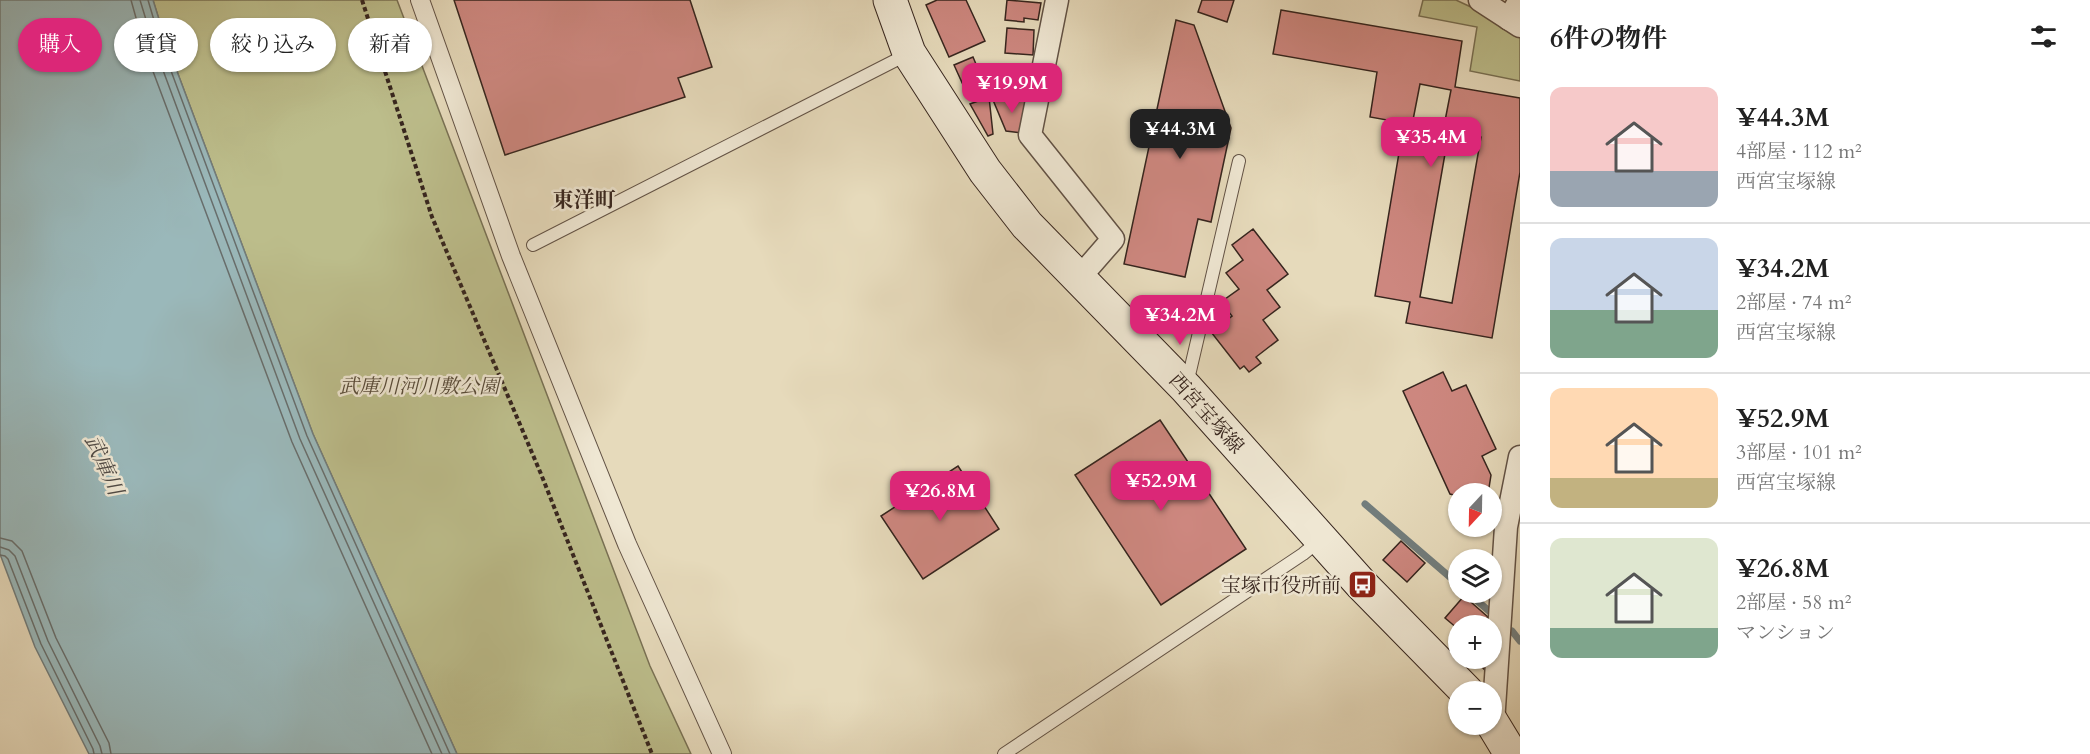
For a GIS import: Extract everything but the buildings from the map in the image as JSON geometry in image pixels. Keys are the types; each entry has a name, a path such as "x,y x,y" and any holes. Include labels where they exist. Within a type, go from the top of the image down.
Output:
{"main road":[{"name":"西宮宝塚線","path":"890,0 909,53 985,171 1026,225 1186,388 1320,540 1456,681"},
{"path":"1500,735 1511,754"}],"street":[{"path":"420,0 516,267 627,544 722,754"},
{"path":"1057,0 1030,135 1113,239 1079,278"},
{"path":"1480,0 1516,15"},
{"path":"1495,681 1506,527 1520,457"}],"lane":[{"path":"532,245 909,53"},
{"path":"1186,388 1239,161"},
{"path":"1004,754 1303,554 1320,540"}],"path":[{"path":"362,0 432,217 541,474 652,754"}],"green space":[{"name":"武庫川河川敷公園","path":"153,0 397,0 404,18 348,18 348,72 424,72 650,666 691,754 457,754 313,434 177,72 198,72 198,18 159,18"},
{"path":"1423,0 1456,0 1473,8 1520,38 1520,81 1470,71 1477,27 1419,16"}],"water":[{"name":"武庫川","path":"0,0 153,0 159,18 114,18 114,72 177,72 313,434 457,754 89,754 35,647 0,554"}],"waterway":[{"path":"1365,504 1448,575"},
{"path":"1480,603 1489,611"},
{"path":"1512,631 1520,641"}],"place":[{"name":"宝塚市役所前","path":"1362,585"}],"district":[{"name":"東洋町","path":"584,200"}]}
